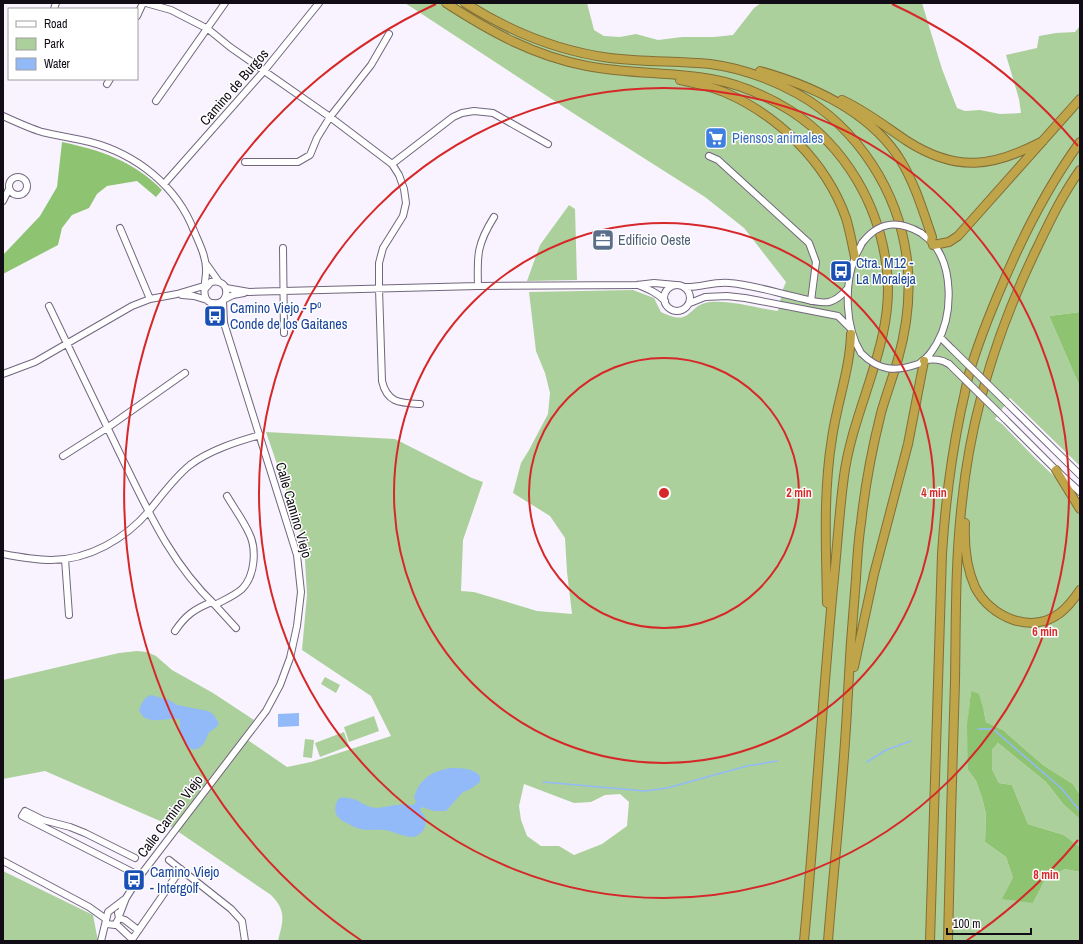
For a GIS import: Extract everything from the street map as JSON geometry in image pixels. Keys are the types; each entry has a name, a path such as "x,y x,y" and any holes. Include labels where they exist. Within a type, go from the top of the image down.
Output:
{"highway":[{"path":"446,3 499,35 557,58 585,66 613,70 710,79 745,88 774,101 806,122 821,135 848,166 867,198 881,237 887,274 886,314 877,356 853,429 848,450 840,508 804,941"},
{"path":"465,3 516,32 571,51 611,58 712,64 767,79 808,99 850,135 865,153 890,196 904,239 909,280 908,314 904,339 882,409 871,454 860,526 849,665 847,713 828,941"},
{"path":"734,69 744,67 784,78 828,94 856,107 920,149 944,159 968,163 995,161 1015,155 1043,141"},
{"path":"668,75 679,80 712,88 738,99 768,117 795,140 814,162 839,202 849,226 855,257"},
{"path":"802,85 844,106 859,116 888,143 901,161 911,180 932,237 932,243 949,242 958,236 1080,99"},
{"path":"930,941 942,554 945,510 954,444 969,375 984,326 1019,245 1036,211 1080,142"},
{"path":"948,941 957,574 962,500 970,448 983,387 1000,333 1021,281 1052,217 1080,170"},
{"path":"830,625 828,613 825,516 832,439 848,365 851,331"},
{"path":"847,713 858,645 881,545 907,451 922,362"},
{"path":"983,387 967,495 964,539 970,572 976,587 986,603 1000,615 1027,623 1042,621 1060,614 1071,603 1080,590"},
{"path":"1056,470 1080,509"}],"street":[{"path":"138,13 142,3"},
{"path":"146,3 171,10 208,29 264,71 330,117 392,164 404,189 406,203 404,216 383,248 379,263 382,381 384,390 397,402 420,404"},
{"path":"156,102 226,3"},
{"name":"Camino de Burgos","path":"164,184 264,71 319,3"},
{"path":"245,162 298,162 310,155 317,138 330,117 371,65 389,34"},
{"path":"392,164 453,117 462,112 474,111 493,113 548,144"},
{"path":"3,116 40,132 68,139 90,142 120,154 140,164 154,174 164,184 188,216 206,263 218,282"},
{"path":"709,156 718,160 809,243 816,262 811,301"},
{"path":"3,201 10,189"},
{"path":"478,286 477,261 479,248 483,236 494,217"},
{"path":"922,362 931,354 940,337 948,313 948,281 942,260 932,243 922,233 910,226 884,226 872,232 862,243 855,257 848,288 851,331 855,344 861,353 869,361 880,367 900,369 922,362 940,360 949,364 1080,492"},
{"path":"120,228 150,299"},
{"path":"283,248 284,333"},
{"path":"206,263 206,287 204,294 209,302"},
{"path":"3,374 35,362 132,306 150,299 206,287 211,282 218,282 222,283 226,288 227,293 224,300"},
{"path":"177,294 194,296 218,304 233,295 249,292 478,286 637,285 654,283 692,288 716,282 745,285 811,301 827,302 835,300 848,288"},
{"path":"637,285 651,290 662,297 670,309 674,311 684,310 690,303 705,297 727,296 745,298 838,316 851,331"},
{"path":"665,301 664,296 666,291 670,287 676,285"},
{"path":"685,287 690,294 690,303"},
{"path":"226,288 249,292"},
{"name":"Calle Camino Viejo","path":"224,300 224,323"},
{"name":"Calle Camino Viejo","path":"119,917 126,898 140,876 266,711 280,685 290,658 297,626 301,592 297,555 224,323 209,302"},
{"path":"49,306 148,511 166,545 192,581 236,628"},
{"path":"940,337 1080,475"},
{"path":"63,456 108,428 185,373"},
{"path":"3,554 51,560 65,559 95,551 110,543 133,527 175,480 205,455 220,448 260,435"},
{"path":"174,632 182,620 196,609 214,604 234,595 243,588 251,574 253,549 250,534 227,496"},
{"path":"65,559 70,615"},
{"path":"134,858 75,829 43,820 25,811 22,816 140,876"},
{"path":"169,860 231,909 242,921 245,941"},
{"path":"3,862 89,907 106,920 107,924 111,926 115,925 131,940 181,869"},
{"name":"Calle Camino Viejo","path":"109,911 126,898"},
{"path":"89,907 116,911 119,917 138,930"},
{"path":"109,911 102,941 115,925 119,917"}],"green space":[{"path":"405,3 587,3 594,30 604,36 620,37 636,34 658,40 682,37 714,37 733,35 754,8 761,3 922,3 942,69 957,108 965,111 980,110 1000,114 1021,113 1019,99 1006,55 1037,48 1039,36 1075,32 1080,26 1080,312 1049,316 1080,387 1080,466 1010,398 995,419 1002,424 1080,501 1080,795 1073,784 1043,765 1003,730 986,722 984,712 971,691 968,720 968,770 976,781 986,814 985,842 1006,857 1013,878 1033,903 1045,880 1065,869 1080,872 1080,941 278,941 282,922 282,911 271,895 167,824 45,771 3,779 3,680 119,653 137,651 147,652 156,656 172,670 213,693 254,720 242,736 287,767 311,762 391,736 371,696 302,650 307,595 304,543 266,432 395,439 472,478 483,482 463,540 461,591 474,592 537,611 572,614 565,538 550,516 513,493 521,463 548,414 550,393 545,373 536,351 529,292 633,290 654,298 661,312 679,318 684,317 702,304 710,302 736,303 778,311 786,282 744,228 705,197","holes":["524,784 574,803 591,802 605,795 620,794 629,802 627,826 602,844 574,855 559,846 541,846 527,836 521,820 519,806"]},
{"path":"62,142 90,149 116,158 140,171 162,190 156,197 137,181 107,186 97,194 89,208 72,215 62,228 58,245 3,274 3,255 40,216 57,187"},
{"path":"569,205 575,209 577,280 527,281 540,245"},
{"path":"1080,312 1080,387 1049,316"},
{"path":"325,677 340,685 336,693 321,684"},
{"path":"971,691 979,694 986,722 1003,730 1043,765 1073,784 1080,795 1080,819 1064,805 1046,782 998,743 992,750 992,769 999,783 1012,785 1028,824 1064,835 1080,847 1080,872 1065,869 1045,880 1033,903 1002,899 1013,878 1006,857 985,842 986,814 976,781 968,770 967,725"},
{"path":"374,716 379,731 349,742 344,727"},
{"path":"344,732 349,746 320,757 315,743"},
{"path":"305,739 314,740 312,758 303,757"},
{"path":"998,743 1046,782 1064,805 1080,819 1080,847 1064,835 1028,824 1012,785 999,783 992,769 992,750"},
{"path":"3,871 93,915 98,941 3,941"}],"water":[{"path":"151,695 169,700 177,705 208,711 213,714 219,723 217,727 209,732 205,742 200,747 196,749 189,748 181,736 179,719 151,720 142,715 139,710 141,705 145,699"},
{"path":"299,713 299,726 278,727 278,714"},
{"path":"451,768 463,768 474,771 480,776 480,782 462,793 446,811 434,811 422,807 420,809 425,817 425,828 415,837 408,837 385,830 360,829 341,820 336,814 335,807 339,798 345,797 376,808 414,805 416,801 414,798 416,791 427,777 438,771"}],"waterway":[{"path":"978,729 993,729 1062,789 1080,811"},
{"path":"867,762 886,750 911,741"},
{"path":"543,782 645,791 667,788 747,766 777,761"}],"place":[{"name":"Piensos animales","path":"716,138"},
{"name":"Edificio Oeste","path":"603,240"},
{"name":"Ctra. M12 - La Moraleja","path":"841,271"},
{"name":"Camino Viejo - Pº Conde de los Gaitanes","path":"215,316"},
{"name":"Camino Viejo - Intergolf","path":"134,880"}]}
